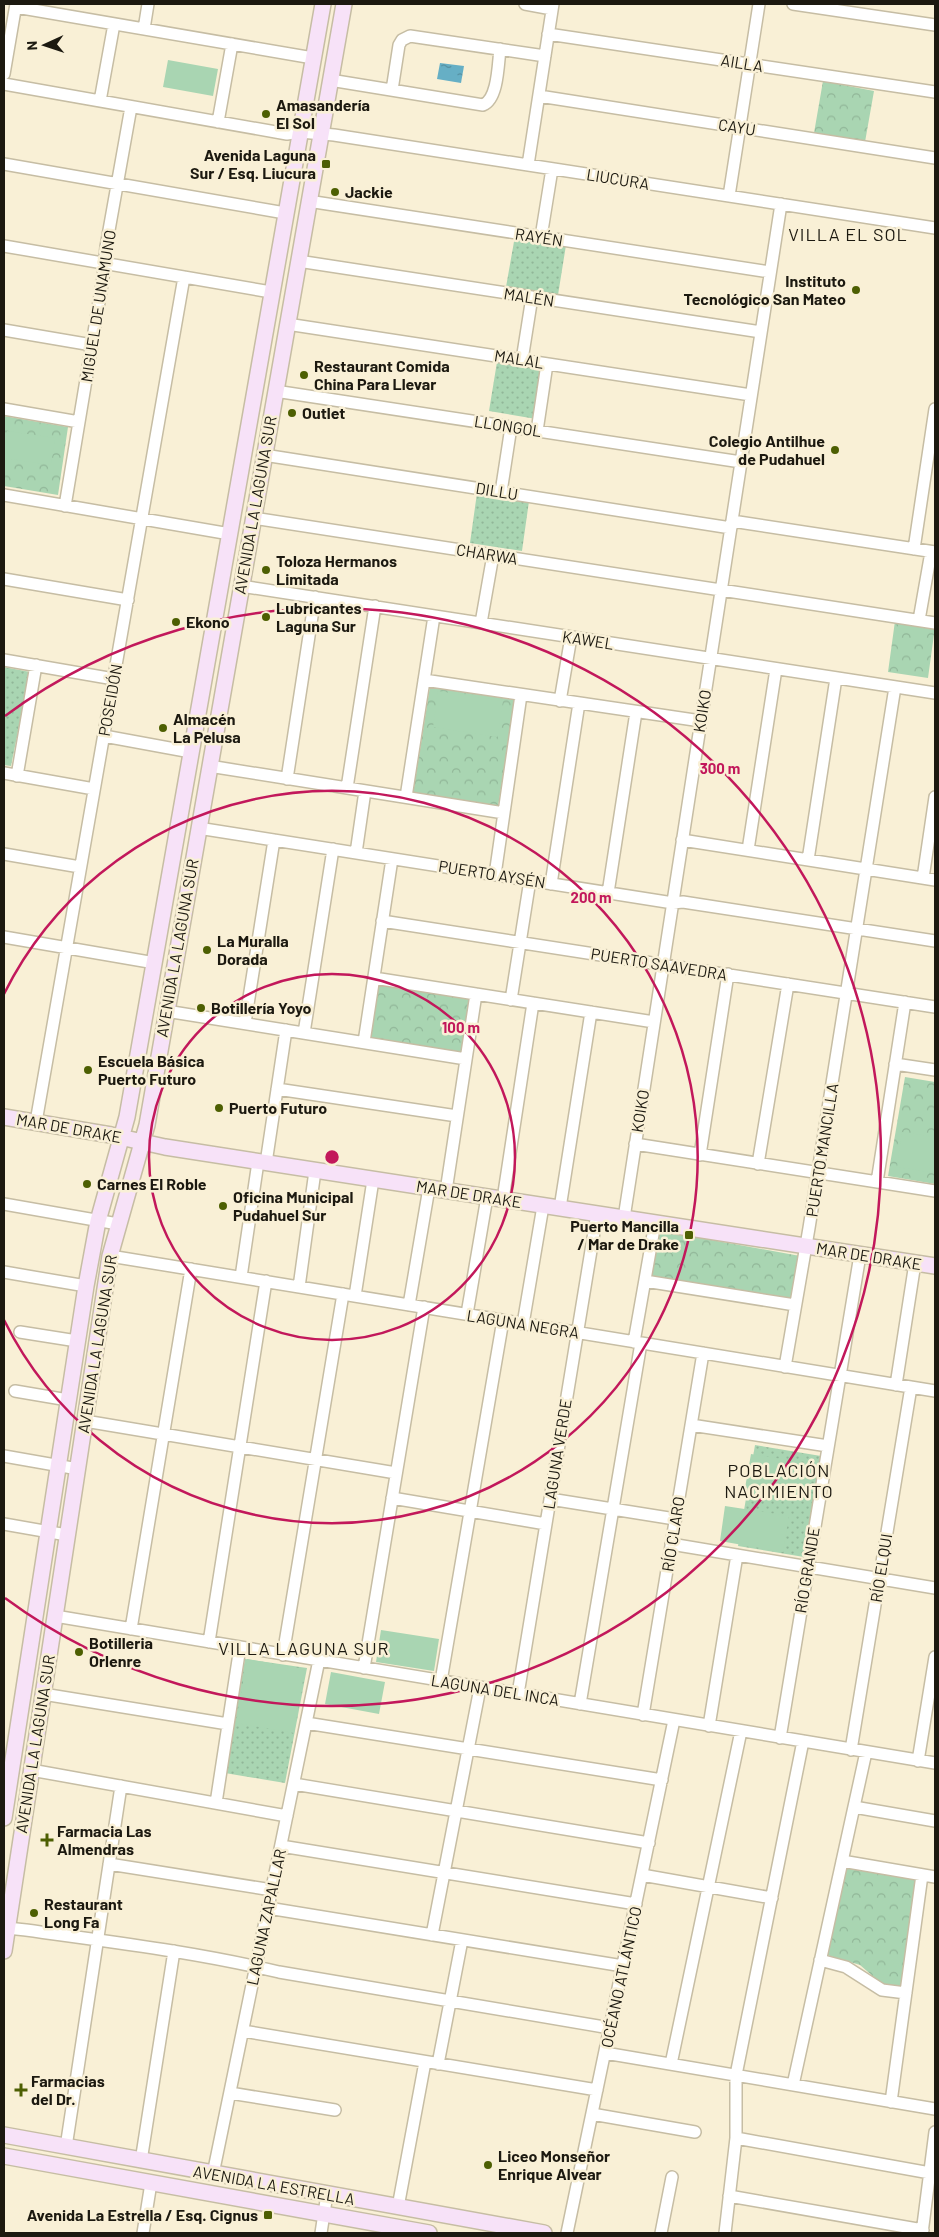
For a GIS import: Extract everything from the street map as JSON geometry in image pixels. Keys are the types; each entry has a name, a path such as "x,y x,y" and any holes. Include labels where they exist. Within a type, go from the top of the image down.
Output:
{"street":[{"path":"144,29 148,4"},
{"name":"AVENIDA LA LAGUNA SUR","path":"4,1818 5,1798 86,1286 98,1221 122,1138 155,963 271,292 323,4"},
{"name":"AVENIDA LA LAGUNA SUR","path":"4,1951 110,1256 143,1142 344,4"},
{"path":"525,4 553,6 528,165"},
{"path":"729,196 759,4"},
{"path":"793,4 935,25"},
{"path":"4,74 16,5 313,58"},
{"path":"320,22 331,22 339,29"},
{"path":"100,102 114,24"},
{"name":"AILLA","path":"548,34 935,92"},
{"path":"392,90 399,45 406,37 414,36 545,56"},
{"path":"218,122 232,44"},
{"path":"330,80 478,105 486,104 493,95 500,49"},
{"name":"LIUCURA","path":"4,84 287,134 300,132 321,133 935,228"},
{"name":"CAYU","path":"539,96 935,158"},
{"name":"MIGUEL DE UNAMUNO","path":"66,506 131,107"},
{"path":"4,164 285,213"},
{"path":"541,237 552,169"},
{"name":"RAYÉN","path":"308,201 770,272"},
{"name":"KOIKO","path":"624,1218 781,204"},
{"path":"4,246 271,292"},
{"name":"MALÉN","path":"298,261 761,332"},
{"name":"POSEIDÓN","path":"36,1122 184,277"},
{"path":"522,360 532,297"},
{"name":"MALAL","path":"287,324 751,394"},
{"path":"4,330 92,345"},
{"path":"537,431 547,364"},
{"name":"LLONGOL","path":"275,391 741,462"},
{"path":"4,409 79,422"},
{"path":"914,549 930,481 935,415"},
{"path":"502,492 511,427"},
{"name":"DILLU","path":"264,455 502,492 933,552"},
{"path":"4,495 230,534"},
{"name":"CHARWA","path":"253,518 935,623"},
{"path":"919,620 933,552"},
{"path":"481,623 493,555"},
{"path":"4,579 128,600"},
{"name":"KAWEL","path":"241,586 935,693"},
{"path":"287,779 316,597"},
{"path":"347,788 375,606"},
{"path":"406,797 434,616"},
{"path":"560,701 571,637"},
{"path":"4,660 114,679"},
{"path":"17,776 36,665"},
{"path":"748,850 776,669"},
{"path":"808,860 836,678"},
{"path":"424,680 701,721"},
{"name":"PUERTO MANCILLA","path":"785,1367 818,1173 895,687"},
{"path":"494,875 521,695"},
{"path":"551,884 580,703"},
{"path":"608,892 636,712"},
{"path":"104,736 191,752"},
{"path":"209,766 504,813"},
{"path":"4,773 94,789"},
{"path":"356,853 365,791"},
{"path":"923,878 935,798"},
{"name":"PUERTO AYSÉN","path":"198,828 673,903 683,902 935,941"},
{"path":"245,1024 274,840"},
{"path":"682,840 935,880"},
{"path":"304,1033 333,850"},
{"path":"4,854 80,868"},
{"path":"364,1042 392,859"},
{"path":"511,1000 530,880"},
{"name":"PUERTO SAAVEDRA","path":"382,921 935,1007"},
{"path":"4,936 155,963"},
{"path":"700,1155 728,974"},
{"path":"374,978 654,1022"},
{"path":"758,1164 788,984"},
{"path":"446,1191 476,994"},
{"path":"877,1182 904,1002"},
{"path":"503,1200 533,1003"},
{"path":"166,1011 466,1059"},
{"path":"560,1208 591,1012"},
{"path":"240,1277 277,1089 286,1030"},
{"path":"895,1064 935,1070"},
{"path":"277,1089 457,1116"},
{"name":"MAR DE DRAKE","path":"4,1117 315,1171 935,1266"},
{"path":"635,1144 935,1191"},
{"path":"299,1287 315,1171"},
{"path":"283,1654 316,1460 373,1180"},
{"path":"409,1305 429,1188"},
{"path":"467,1314 487,1197"},
{"path":"4,1204 118,1224"},
{"path":"523,1324 543,1206"},
{"name":"LAGUNA VERDE","path":"518,1694 597,1214"},
{"path":"580,1704 613,1509 638,1342 644,1281 655,1223"},
{"name":"RÍO GRANDE","path":"780,1738 860,1254"},
{"name":"LAGUNA NEGRA","path":"110,1256 935,1391"},
{"path":"896,1385 915,1263"},
{"path":"131,1629 191,1269"},
{"path":"4,1272 86,1286"},
{"path":"209,1642 266,1281"},
{"path":"644,1281 795,1305"},
{"path":"364,1668 424,1307"},
{"path":"441,1681 503,1320"},
{"path":"20,1332 77,1341"},
{"name":"RÍO CLARO","path":"643,1715 703,1353"},
{"name":"RÍO ELQUI","path":"851,1750 911,1387"},
{"path":"15,1391 68,1400"},
{"path":"85,1421 396,1473"},
{"path":"691,1425 828,1446"},
{"path":"4,1456 78,1469"},
{"path":"392,1498 546,1524"},
{"path":"550,1499 676,1519"},
{"path":"4,1524 67,1535"},
{"path":"671,1544 935,1588"},
{"path":"709,1726 737,1555"},
{"name":"LAGUNA DEL INCA","path":"55,1616 935,1764"},
{"path":"216,1803 240,1647"},
{"path":"918,1761 932,1694 935,1656"},
{"name":"LAGUNA ZAPALLAR","path":"213,2174 319,1660"},
{"path":"432,1935 480,1688"},
{"path":"43,1694 228,1724"},
{"name":"OCÉANO ATLÁNTICO","path":"567,2233 674,1720"},
{"path":"306,1723 662,1780"},
{"path":"671,2064 742,1731"},
{"path":"725,2233 736,2138 736,2075 803,1742"},
{"path":"793,2085 866,1752"},
{"path":"31,1770 287,1816"},
{"path":"294,1784 648,1844"},
{"path":"66,2147 121,1786"},
{"path":"5,1798 27,1802"},
{"path":"854,1807 935,1820"},
{"path":"281,1846 636,1904"},
{"path":"842,1862 935,1877"},
{"path":"109,1864 272,1890"},
{"path":"642,1875 772,1898"},
{"path":"891,2102 922,1875"},
{"path":"268,1908 623,1966"},
{"path":"6,1929 98,1940 174,1952 279,1972 610,2028"},
{"path":"438,2064 462,1940"},
{"path":"141,2161 174,1952"},
{"path":"820,1960 846,1966 882,1990 906,1993"},
{"path":"243,2031 597,2090"},
{"path":"605,2053 935,2109"},
{"path":"398,2207 425,2062"},
{"path":"230,2092 335,2110"},
{"path":"592,2114 695,2132"},
{"path":"729,2196 922,2231 935,2132"},
{"name":"AVENIDA LA ESTRELLA","path":"4,2135 521,2231 544,2233"},
{"path":"736,2138 930,2173"},
{"name":"AVENIDA LA ESTRELLA","path":"4,2156 324,2214 391,2230 429,2233"},
{"path":"662,2233 672,2177"},
{"path":"142,2233 151,2183"},
{"path":"321,2233 327,2194"}],"green space":[{"path":"168,60 218,69 213,96 163,87"},
{"path":"823,81 874,91 865,142 814,133"},
{"path":"515,236 566,245 558,295 506,287"},
{"path":"497,362 549,370 542,420 489,411"},
{"path":"4,416 68,427 58,495 4,486"},
{"path":"7,431 55,438 51,465 4,458"},
{"path":"477,493 529,501 522,551 470,543"},
{"path":"895,621 935,627 928,678 888,672"},
{"path":"4,667 30,672 11,766 4,765"},
{"path":"430,686 515,700 498,807 413,794"},
{"path":"438,691 503,701 497,737 433,727"},
{"path":"381,983 471,999 462,1055 372,1040 369,1036 376,986"},
{"path":"905,1077 935,1082 935,1184 888,1176"},
{"path":"902,1132 935,1137 935,1173 897,1167"},
{"path":"657,1230 800,1256 791,1302 649,1279"},
{"path":"755,1445 821,1456 804,1557 738,1546"},
{"path":"751,1454 812,1464 806,1498 745,1488"},
{"path":"725,1506 789,1516 783,1552 720,1541"},
{"path":"381,1630 439,1639 434,1671 376,1662"},
{"path":"245,1659 307,1668 285,1783 225,1773"},
{"path":"247,1659 305,1669 294,1733 236,1723"},
{"path":"331,1672 385,1682 379,1714 325,1704"},
{"path":"847,1868 918,1880 902,1988 883,1985 860,1965 827,1955"}],"water":[{"path":"440,63 464,66 461,83 437,79"}],"place":[{"name":"Amasandería El Sol","path":"266,114"},
{"name":"Avenida Laguna Sur / Esq. Liucura","path":"326,164"},
{"name":"Jackie","path":"335,192"},
{"name":"Instituto Tecnológico San Mateo","path":"856,290"},
{"name":"Restaurant Comida China Para Llevar","path":"304,375"},
{"name":"Outlet","path":"292,413"},
{"name":"Colegio Antilhue de Pudahuel","path":"835,450"},
{"name":"Toloza Hermanos Limitada","path":"266,570"},
{"name":"Lubricantes Laguna Sur","path":"266,617"},
{"name":"Ekono","path":"176,622"},
{"name":"Almacén La Pelusa","path":"163,728"},
{"name":"La Muralla Dorada","path":"207,950"},
{"name":"Botillería Yoyo","path":"201,1008"},
{"name":"Escuela Básica Puerto Futuro","path":"88,1070"},
{"name":"Puerto Futuro","path":"219,1108"},
{"name":"Carnes El Roble","path":"87,1184"},
{"name":"Oficina Municipal Pudahuel Sur","path":"223,1206"},
{"name":"Puerto Mancilla / Mar de Drake","path":"689,1235"},
{"name":"Botilleria Orlenre","path":"79,1652"},
{"name":"Farmacia Las Almendras","path":"47,1840"},
{"name":"Restaurant Long Fa","path":"34,1913"},
{"name":"Farmacias del Dr.","path":"21,2090"},
{"name":"Liceo Monseñor Enrique Alvear","path":"488,2165"},
{"name":"Avenida La Estrella / Esq. Cignus","path":"268,2215"}],"district":[{"name":"VILLA EL SOL","path":"848,235"},
{"name":"POBLACIÓN NACIMIENTO","path":"779,1481"},
{"name":"VILLA LAGUNA SUR","path":"304,1649"}]}
